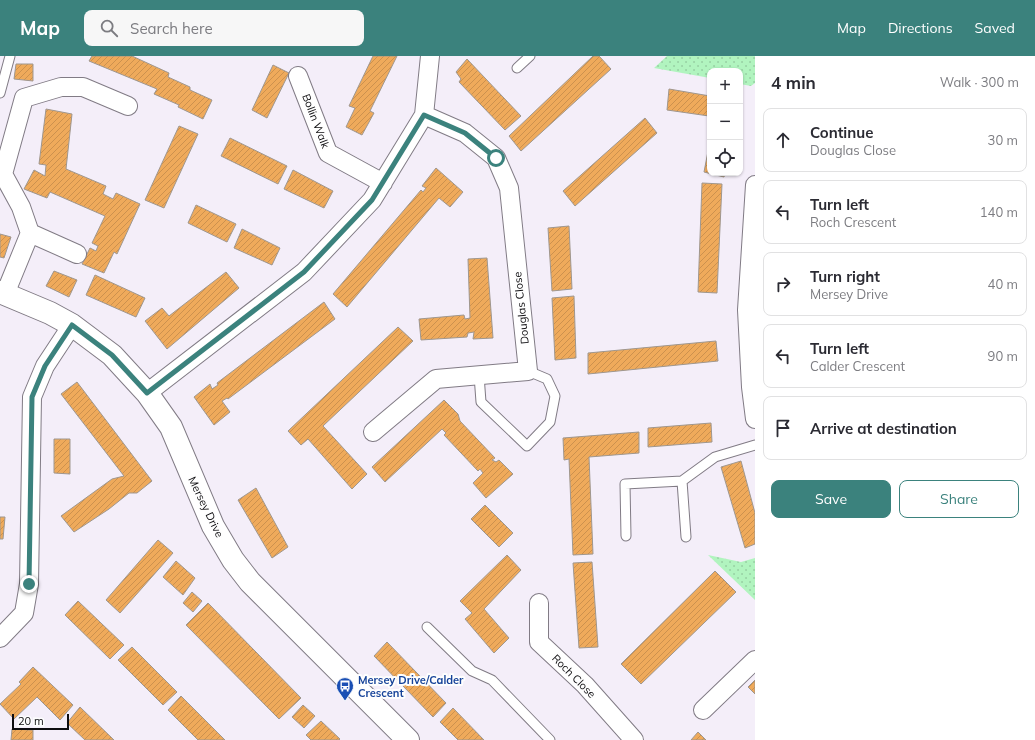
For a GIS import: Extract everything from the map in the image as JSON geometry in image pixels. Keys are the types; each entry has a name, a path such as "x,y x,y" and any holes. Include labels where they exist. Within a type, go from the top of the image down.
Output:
{"street":[{"path":"147,393 304,272 372,200 424,115 430,56"},
{"name":"Bollin Walk","path":"298,76 328,153 383,183"},
{"path":"2,293 30,233 21,207 3,174 24,98 61,87 83,87 128,106"},
{"name":"Douglas Close","path":"424,115 465,133 496,158 509,188 528,371"},
{"path":"755,185 747,310 751,387 755,419"},
{"path":"30,233 77,254"},
{"name":"Mersey Drive","path":"2,293 50,313 72,325 112,355 147,393 171,428 213,526 233,560 250,582 408,740"},
{"path":"0,638 24,613 29,584 32,397 45,366 72,325"},
{"path":"373,432 436,379 528,371"},
{"name":"Roch Close","path":"539,603 539,642 584,685 631,739"},
{"path":"703,710 755,660"}],"lane":[{"path":"0,93 10,56"},
{"path":"517,68 530,56"},
{"path":"479,375 481,402 527,446 550,422 555,396 547,379 528,371"},
{"path":"626,536 625,484 682,481 715,457 755,445"},
{"path":"682,481 686,536"},
{"path":"427,627 472,671 492,680 550,740"}],"green space":[{"path":"667,56 755,56 755,83 751,86 743,85 743,68 707,68 707,77 654,68"},
{"path":"708,555 741,562 755,558 755,600"}],"building":[{"path":"92,56 132,56 169,73 168,77 190,87 190,90 212,100 203,119 178,107 179,105 154,94 157,89 89,61"},
{"path":"373,56 397,56 370,111 374,113 362,135 346,127 355,108 349,106"},
{"path":"593,56 599,56 611,69 521,151 509,136"},
{"path":"467,59 521,116 505,130 459,82 461,79 456,72"},
{"path":"16,64 33,64 33,81 14,79"},
{"path":"273,65 289,73 267,118 252,110"},
{"path":"669,89 707,95 707,116 667,110"},
{"path":"46,109 72,114 66,169 106,186 103,194 113,199 116,193 140,204 117,254 114,252 104,273 82,264 90,248 96,251 98,246 92,243 105,216 50,192 47,198 24,189 34,170 45,176 46,165 39,164"},
{"path":"645,118 657,133 575,206 563,191"},
{"path":"179,126 198,134 164,208 145,200"},
{"path":"230,138 287,166 278,184 221,156"},
{"path":"707,156 707,173 704,172"},
{"path":"436,168 463,192 450,207 439,198 347,307 333,294 421,190 423,192 426,188 422,186"},
{"path":"293,170 333,191 324,208 284,189"},
{"path":"702,183 722,184 717,293 698,292"},
{"path":"196,205 236,224 227,242 188,223"},
{"path":"569,226 572,289 552,291 548,228"},
{"path":"242,229 280,248 272,265 234,248"},
{"path":"0,234 11,237 4,258 0,257"},
{"path":"487,258 493,338 473,339 474,332 468,333 467,337 421,340 419,319 464,315 465,319 470,318 468,259"},
{"path":"54,271 77,280 69,297 46,286"},
{"path":"226,272 239,288 167,349 145,321 162,308 169,316"},
{"path":"95,275 145,298 136,317 86,295"},
{"path":"574,296 576,358 555,360 552,298"},
{"path":"324,302 335,319 228,399 227,398 222,401 230,412 214,425 194,397 210,384 212,389 218,385 217,383"},
{"path":"398,327 413,341 323,426 367,474 352,489 308,439 301,445 288,431"},
{"path":"716,341 718,361 588,374 588,353"},
{"path":"77,382 152,481 137,493 129,493 109,509 74,532 61,516 112,479 124,476 61,394"},
{"path":"444,400 458,414 460,421 495,458 492,460 496,462 499,460 513,474 486,498 473,483 483,473 480,469 478,471 444,435 446,433 442,429 385,482 372,467"},
{"path":"711,423 712,442 648,447 648,428"},
{"path":"639,432 639,453 589,457 593,554 573,555 569,459 564,460 563,438"},
{"path":"54,439 70,439 70,474 54,473"},
{"path":"741,461 755,513 755,544 745,548 721,467"},
{"path":"256,488 288,547 272,558 238,500"},
{"path":"485,505 513,533 499,547 471,519"},
{"path":"0,517 5,517 3,539 0,539"},
{"path":"158,540 173,553 120,613 106,600"},
{"path":"507,555 521,570 484,609 509,638 494,653 465,619 472,613 460,601"},
{"path":"176,561 195,578 183,595 163,577"},
{"path":"592,562 598,647 579,648 573,563"},
{"path":"715,571 736,592 641,684 621,664"},
{"path":"192,592 202,601 193,612 183,603"},
{"path":"78,601 124,645 110,659 65,615"},
{"path":"208,603 301,698 279,719 186,625"},
{"path":"387,642 446,703 433,717 374,656"},
{"path":"132,647 177,692 163,705 118,660"},
{"path":"33,667 73,705 60,720 37,697 14,719 0,704 21,684 19,682"},
{"path":"755,680 755,694 748,687"},
{"path":"181,696 225,740 198,740 168,710"},
{"path":"303,705 315,716 304,728 292,717"},
{"path":"80,707 114,740 85,740 67,723"},
{"path":"453,708 484,740 458,740 440,722"},
{"path":"321,721 340,739 339,740 311,740 306,735"},
{"path":"12,729 33,730 33,740 11,740"},
{"path":"698,732 706,740 691,740"}],"place":[{"name":"Mersey Drive/Calder Crescent","path":"345,701"}],"route":[{"path":"29,584 32,397 45,366 72,325 112,355 147,393 304,272 372,200 424,115 465,133 496,158"}]}
